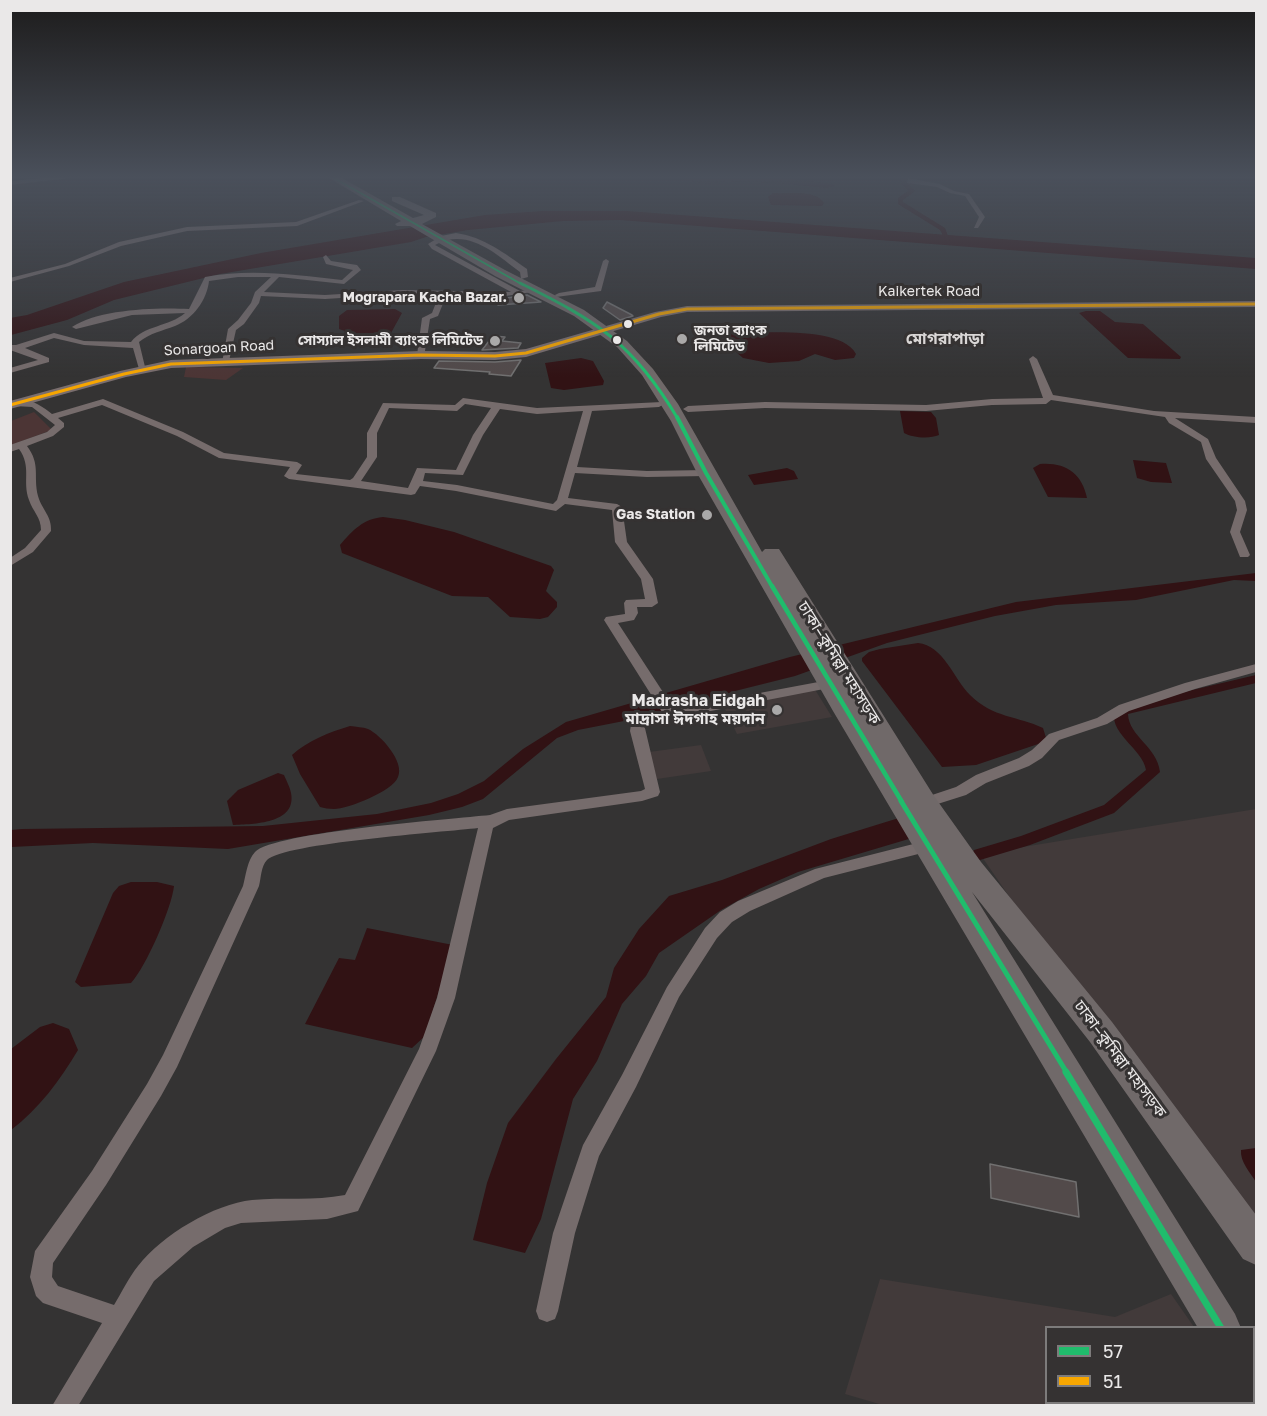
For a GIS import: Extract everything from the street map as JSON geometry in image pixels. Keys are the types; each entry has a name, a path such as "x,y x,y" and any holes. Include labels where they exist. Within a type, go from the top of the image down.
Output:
{"highway":[{"name":"ঢাকা–কুমিল্লা মহাসড়ক","path":"455,244 524,287 559,295 623,345 654,383 692,444 703,468 815,641"},
{"name":"ঢাকা–কুমিল্লা মহাসড়ক","path":"467,251 489,267 582,315 607,331 639,341 656,358 760,533 815,641"},
{"path":"489,267 607,331 615,345 634,366 685,449 703,468"},
{"path":"815,641 835,685"},
{"name":"ঢাকা–কুমিল্লা মহাসড়ক","path":"835,685 925,803 971,870 1101,1032 1257,1246"},
{"name":"ঢাকা–কুমিল্লা মহাসড়ক","path":"835,685 929,846 1220,1326"}],"main road":[{"name":"Kaikertek Road","path":"607,331 673,311 704,308 1257,304"},
{"name":"Sonargoan Road","path":"12,403 143,369 171,364 421,356 495,356 526,352 607,331"}],"street":[{"path":"10,280 67,266 119,244"},
{"path":"431,244 434,248 524,287"},
{"path":"483,244 524,271 524,287"},
{"path":"133,345 140,336 173,324 190,311 206,291 206,280 208,279 238,275 277,275 344,282 357,270 355,266 328,263 326,257"},
{"path":"559,295 598,290 606,261"},
{"path":"225,361 231,329 242,322 255,303 258,294 277,275"},
{"path":"258,294 325,297 403,292 443,294 524,287"},
{"path":"421,356 426,318 435,314 443,294"},
{"path":"76,327 123,312 153,309 190,311"},
{"path":"14,348 54,335 84,343 133,345 137,346 143,369"},
{"path":"10,371 46,360 14,348"},
{"path":"1033,359 1049,397"},
{"path":"688,409 765,405 926,408 992,402 1046,401 1049,397"},
{"path":"1049,397 1125,411 1257,420"},
{"path":"351,483 357,480 372,457 372,433 386,405 457,408 463,401 537,411 588,410 659,404"},
{"path":"51,417 103,402 180,434 222,456 297,465 289,476 411,492 421,470 459,473 478,435 497,406"},
{"path":"10,563 34,545 46,531 47,526 45,513 33,497 31,458 16,447 59,428 60,425 34,404 12,403"},
{"path":"417,483 457,488 556,508 562,501 588,410"},
{"path":"1168,415 1172,421 1205,441 1211,459 1240,501 1242,510 1234,532 1244,555"},
{"path":"570,470 647,474 703,468"},
{"path":"562,501 618,507 621,542 647,579 652,603 630,603 632,613 630,617 610,620 654,686 670,716"},
{"path":"925,803 961,791 981,779 1024,762 1037,754 1054,737 1102,721 1124,708 1190,686 1257,668"},
{"path":"117,1317 51,1295 44,1288 41,1277 44,1258 99,1178 160,1081 251,885 261,856 273,848 338,837 491,821 507,815 642,796 653,792 636,723 835,685"},
{"path":"64,1406 140,1281 156,1263 198,1232 231,1215 294,1209 319,1210 351,1204 428,1051 446,998 486,826 491,821"},
{"path":"547,1311 564,1233 590,1152 629,1081 673,992 711,933 726,918 744,906 821,873 929,846"}],"shaded area":[{"path":"314,244 399,244 220,274 114,300 67,320 11,335 10,318 27,315 124,282"},
{"path":"933,244 1070,244 1256,258 1256,269"},
{"path":"395,309 402,313 391,333 351,333 339,329 339,316 347,310"},
{"path":"1100,311 1115,322 1143,324 1181,357 1180,359 1128,358 1079,313"},
{"path":"739,332 820,335 848,345 856,354 854,358 835,360 815,354 799,361 769,363 743,358 728,345 728,335"},
{"path":"581,358 593,361 604,381 603,385 564,390 551,388 545,363"},
{"path":"186,367 243,368 226,380 184,377"},
{"path":"900,411 931,412 936,418 939,435 922,437 904,433"},
{"path":"34,412 52,430 11,445 11,421"},
{"path":"1133,460 1166,463 1172,483 1151,482 1137,478"},
{"path":"1040,464 1057,465 1071,471 1081,482 1087,498 1048,497 1033,468"},
{"path":"787,468 794,471 798,479 754,485 748,475"},
{"path":"383,517 454,532 551,566 554,570 546,591 557,602 557,607 548,617 540,619 510,617 488,597 452,596 342,553 340,545 354,530 370,520"},
{"path":"1256,573 1256,581 1234,580 1136,600 1056,605 995,616 887,643 795,676 735,691 675,711 578,730 557,738 483,799 429,815 228,849 93,843 11,847 11,830 263,826 377,814 431,803 458,794 484,781 523,749 566,722 790,657 1016,602"},
{"path":"918,643 927,645 941,656 964,688 979,703 997,712 1043,728 1047,741 976,765 942,767 862,661 862,658 869,652"},
{"name":"Madrasha Eidgah মাদ্রাসা ঈদগাহ ময়দান","path":"814,688 832,717 737,734 722,703"},
{"path":"350,726 368,729 385,743 398,764 398,777 388,788 359,803 334,809 320,807 300,774 292,755 319,738"},
{"path":"701,745 711,771 657,779 649,752"},
{"path":"278,773 284,775 290,791 291,803 287,811 281,816 262,823 233,825 227,801 238,790"},
{"path":"1256,809 1256,1256 980,854"},
{"path":"902,817 912,838 798,872 759,889 721,910 659,953 646,976 622,1004 597,1061 573,1099 541,1219 525,1253 473,1240 487,1183 508,1123 606,997 614,968 639,929 669,896 722,880 831,839"},
{"path":"131,882 157,882 174,886 169,908 151,951 131,983 81,987 75,982 113,893 119,886"},
{"path":"367,928 453,945 425,1036 412,1048 305,1024 339,958 355,960"},
{"path":"53,1023 69,1029 78,1050 48,1093 31,1113 11,1130 11,1049 40,1027"},
{"path":"1256,1148 1256,1182 1244,1163 1241,1150"},
{"path":"880,1279 1115,1317 1171,1294 1193,1326 1045,1326 1045,1404 1240,1405 886,1406 845,1394"}],"building":[{"path":"527,295 541,302 498,305 500,299"},
{"path":"607,302 633,316 620,320 603,308"},
{"path":"493,336 505,337 502,341 521,343 518,348 482,350"},
{"path":"521,360 511,376 489,374 490,372 434,368 439,361"},
{"path":"990,1164 1076,1182 1079,1217 991,1198"}],"waterway":[{"path":"980,854 1025,841 1109,809 1153,772 1148,755 1125,728 1121,720 1121,711 1256,679"}],"transit line":[{"name":"57","path":"449,244 594,322 635,357 659,388 845,711 1220,1326"},
{"name":"51","path":"10,405 124,374 171,364 421,355 495,356 526,353 659,314 687,309 1256,304"}],"place":[{"name":"Mograpara Kacha Bazar.","path":"519,298"},
{"name":"জনতা ব্যাংক লিমিটেড","path":"682,339"},
{"name":"সোস্যাল ইসলামী ব্যাংক লিমিটেড","path":"495,341"},
{"name":"Gas Station","path":"707,515"},
{"name":"Madrasha Eidgah মাদ্রাসা ঈদগাহ ময়দান","path":"777,710"}],"district":[{"name":"মোগরাপাড়া","path":"945,339"}]}
